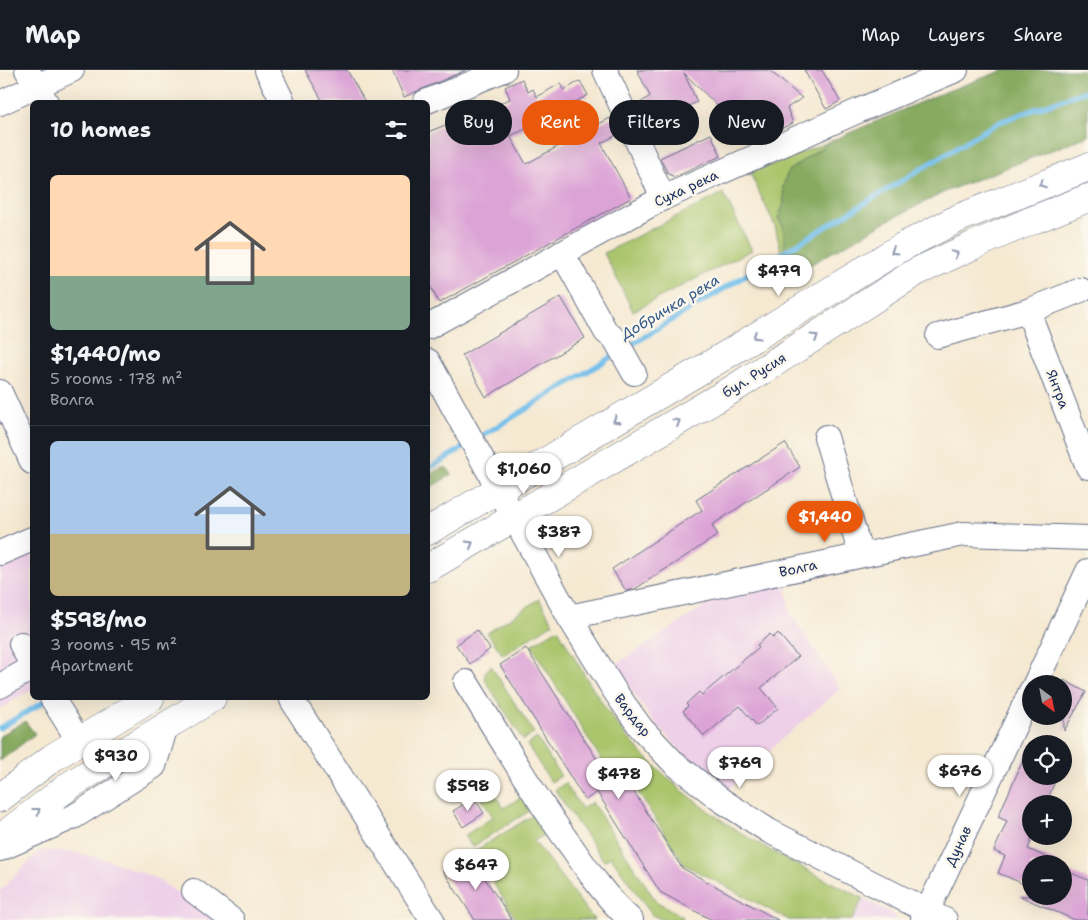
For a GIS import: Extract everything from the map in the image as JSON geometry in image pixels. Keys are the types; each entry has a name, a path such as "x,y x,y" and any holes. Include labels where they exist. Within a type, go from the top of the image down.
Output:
{"main road":[{"path":"430,529 493,478 716,361 902,247 959,218 1088,167"},
{"name":"бул. Русия","path":"430,567 733,389 916,272 972,246 1088,198"},
{"path":"0,798 52,758 147,700"},
{"path":"0,842 11,830 70,785 209,700"}],"street":[{"path":"0,103 72,70"},
{"path":"267,70 282,100"},
{"path":"430,100 504,70"},
{"path":"605,70 664,198"},
{"name":"Суха река","path":"430,327 664,198 927,75 956,70"},
{"path":"562,253 606,332 615,339 634,373"},
{"path":"938,336 1028,311 1082,290"},
{"path":"597,291 615,324 615,339"},
{"name":"Янтра","path":"1028,311 1088,467"},
{"name":"Вардар","path":"430,364 569,617 601,670 641,728 674,763 721,800 769,831 932,917"},
{"path":"0,392 30,458"},
{"path":"826,437 861,555"},
{"name":"Волга","path":"569,617 963,534 1088,538"},
{"path":"0,553 30,540"},
{"path":"1039,675 1088,572"},
{"path":"21,644 30,663"},
{"path":"0,686 30,668"},
{"path":"466,682 556,826 588,872 631,920"},
{"path":"292,700 432,920"},
{"path":"55,703 79,741"},
{"name":"Дунав","path":"932,917 1022,712"},
{"path":"0,849 75,816 154,766 166,726"},
{"path":"194,891 232,920"}],"shaded area":[{"path":"30,554 30,690 0,709 0,566"},
{"path":"785,578 790,613 840,689 774,746 729,789 683,753 652,720 614,666 729,590"},
{"path":"40,850 78,853 112,861 157,879 216,920 0,920 0,891"},
{"path":"863,898 895,915 896,920 852,920"}],"green space":[{"path":"1004,70 1088,70 1088,136 947,191 887,221 787,278 783,226 778,218 784,204 783,187 788,171 831,141 937,95"},
{"path":"831,141 788,171 783,187 784,204 778,218 783,226 787,278 775,226 750,173"},
{"path":"723,193 752,250 633,311 604,253"},
{"path":"441,468 447,468 452,474 430,488 430,475"},
{"path":"539,599 553,623 503,655 487,633"},
{"path":"558,629 591,686 610,714 630,740 655,766 682,790 738,831 799,866 863,898 852,920 789,920 685,865 625,772 613,779 531,645"},
{"path":"491,666 534,733 523,740 485,680 485,672"},
{"path":"25,721 35,734 0,761 0,736"},
{"path":"537,738 561,776 551,782 527,745"},
{"path":"487,783 504,808 523,796 531,810 472,847 464,836 493,817 476,790"},
{"path":"565,783 582,809 592,802 656,901 683,917 681,920 663,920 652,915 611,857 604,861 555,790"},
{"path":"535,814 547,833 534,841 594,920 517,920 473,852"}],"building":[{"path":"305,70 347,70 364,100 322,100"},
{"path":"392,70 466,70 404,97"},
{"path":"637,70 769,70 802,98 787,108 793,123 784,127 784,100 712,100 684,73 696,100 644,100 650,96"},
{"path":"804,70 822,70 840,101 826,109"},
{"path":"522,79 528,92 533,89 537,97 561,83 564,90 580,81 588,95 579,100 522,100 522,131 512,135 512,100 508,100 510,99 505,87"},
{"path":"609,119 609,139 601,143 631,198 439,303 430,286 430,131 445,125 445,145 512,145 512,140 526,164 561,145 599,145 599,124"},
{"path":"709,135 709,145 716,145 721,156 675,177 668,174 660,158 688,145 699,145 699,140"},
{"path":"561,297 585,338 486,397 462,355"},
{"path":"785,443 800,467 712,525 718,535 635,589 626,591 612,569 702,510 696,500"},
{"path":"477,630 490,649 470,664 456,645"},
{"path":"778,633 798,657 761,688 778,708 757,726 740,706 704,736 683,711 688,706 686,704 699,692 702,695 759,647 757,645 770,634 773,638"},
{"path":"526,648 612,783 624,776 682,868 778,920 712,920 660,892 597,792 585,800 500,665"},
{"path":"1072,684 1086,692 1072,717"},
{"path":"1022,762 1022,785 1053,785 1050,795 1022,795 1022,845 1030,845 1028,849 1042,855 1022,855 1022,883 998,873 1005,856 994,851 1007,821 998,817"},
{"path":"474,798 484,813 463,827 453,811"},
{"path":"469,854 512,920 475,920 443,871"},
{"path":"1072,873 1088,880 1088,920 1075,920 1040,905 1072,905"}],"waterway":[{"name":"Добричка река","path":"626,348 997,123 1088,90"},
{"name":"Добричка река","path":"477,439 616,354"},
{"name":"Добричка река","path":"430,468 469,444"},
{"name":"Добричка река","path":"0,728 47,700"}]}
